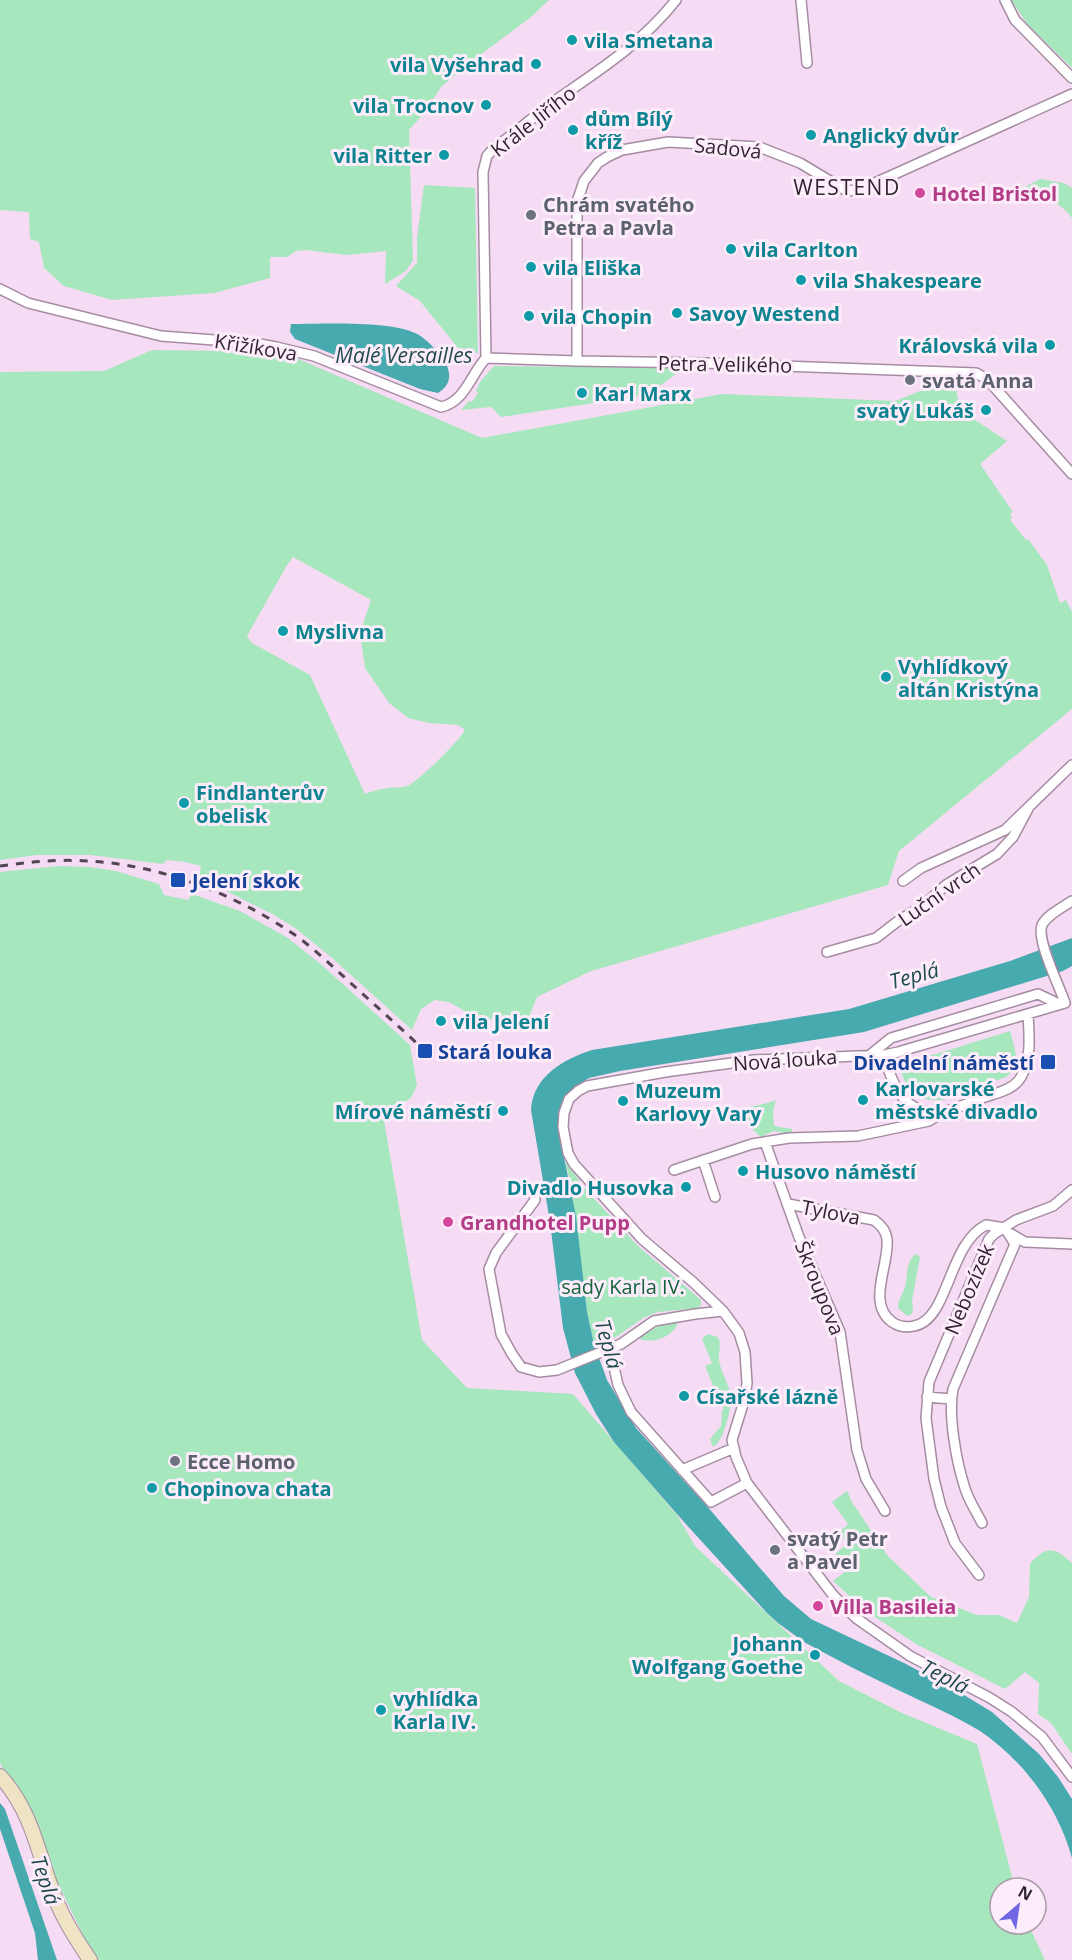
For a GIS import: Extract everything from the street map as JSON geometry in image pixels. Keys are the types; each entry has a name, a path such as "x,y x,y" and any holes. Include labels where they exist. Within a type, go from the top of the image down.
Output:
{"street":[{"name":"Krále Jiřího","path":"486,358 483,172 487,156 494,148 622,53 658,23 676,0"},
{"path":"801,0 807,63"},
{"path":"1005,0 1015,20 1072,78"},
{"name":"Sadová","path":"577,362 577,202 584,181 598,163 607,157 622,150 668,142 751,146 800,163 845,190 857,191 1072,94"},
{"name":"Křižíkova","path":"0,289 28,303 161,336 243,342 314,356 441,407 449,406 458,399 479,365 486,358"},
{"name":"Petra Velikého","path":"486,358 976,373 987,379 1072,474"},
{"path":"903,881 921,868 1005,830 1072,765"},
{"name":"Luční vrch","path":"827,952 876,938 924,905 946,885 997,854 1013,837 1029,807"},
{"path":"1065,1004 1044,949 1041,927 1045,921 1072,901"},
{"path":"870,1055 891,1038 1038,994 1065,1004"},
{"path":"870,1055 898,1052 1065,1004"},
{"path":"674,1170 744,1146 789,1138 858,1136 929,1121 945,1111 1014,1086 1021,1077 1028,1059 1028,1014"},
{"name":"Nová louka","path":"723,1311 642,1239 574,1164 568,1154 563,1127 569,1099 587,1086 665,1072 754,1060 870,1055"},
{"path":"884,1055 892,1081 906,1101 932,1112 945,1111"},
{"name":"Tylova","path":"765,1142 788,1204 874,1220 883,1227 887,1239 880,1305 888,1318 902,1326 924,1323 932,1315 963,1249 975,1233 986,1226 1005,1228"},
{"path":"703,1160 715,1197"},
{"path":"534,1188 535,1200 496,1253 489,1269 501,1334 521,1367 539,1372 556,1370 621,1344 654,1321 723,1311 739,1333 745,1352 747,1372 745,1398 732,1440 747,1483 833,1595 856,1618 910,1656 1012,1712 1042,1737 1072,1778"},
{"path":"1072,1190 1053,1206 1016,1220 1005,1228 1025,1242 1072,1244"},
{"name":"Škroupova","path":"788,1204 799,1237 840,1332 859,1457 866,1479 885,1511"},
{"name":"Nebozízek","path":"979,1575 955,1543 941,1507 934,1479 926,1418 927,1397 929,1382 989,1239 1005,1228 1015,1244 957,1378 951,1399 964,1487 982,1523"},
{"path":"610,1349 618,1385 631,1413 711,1502 747,1483"},
{"path":"927,1397 951,1399"},
{"path":"682,1470 734,1448"},
{"path":"0,1776 16,1796 28,1820 60,1910 90,1960"}],"green space":[{"path":"0,0 549,0 531,17 441,87 425,112 409,130 413,260 406,271 385,284 386,251 347,255 305,250 296,251 287,257 270,257 270,278 214,293 112,300 64,286 44,268 39,242 30,239 29,212 0,210"},
{"path":"1011,0 1072,0 1072,68 1028,25"},
{"path":"1040,179 1064,183 1072,188 1072,218 1066,210 1053,202 1016,192"},
{"path":"424,185 475,188 478,353 462,353 420,301 396,286 417,263 417,238"},
{"path":"152,350 282,352 482,438 722,394 895,401 954,378 960,410 1007,441 980,464 1013,512 1010,514 1012,518 1010,520 1026,540 1028,539 1047,565 1060,603 1066,600 1072,612 1072,709 899,851 888,885 591,971 537,997 527,1022 477,1018 449,1002 435,1000 421,1009 412,1030 295,928 199,877 201,866 167,860 163,864 90,855 37,855 0,860 0,372 104,371","holes":["293,557 371,600 360,633 365,668 389,703 408,718 429,723 458,725 465,730 438,760 412,783 405,787 382,789 365,794 310,675 252,643 247,636"]},
{"path":"494,366 684,368 647,395 501,417 491,407 461,410 469,401 472,402 478,393 476,391 480,382"},
{"path":"58,866 116,871 159,884 164,895 188,900 192,894 240,911 288,938 323,966 410,1045 417,1085 411,1098 383,1115 422,1340 467,1388 573,1394 677,1515 695,1546 839,1681 902,1713 977,1744 1012,1876 988,1876 988,1936 1034,1936 1045,1960 99,1960 92,1954 0,1763 0,872"},
{"path":"1010,1031 1016,1062 1011,1073 1006,1077 944,1100 920,1097 906,1083 900,1067 908,1061"},
{"path":"776,1100 773,1112 774,1126 792,1129 792,1135 774,1131 761,1137 752,1129 748,1118 737,1118 735,1121 734,1114 739,1111"},
{"name":"sady Karla IV.","path":"565,1161 586,1190 638,1246 701,1300 698,1308 658,1312 643,1318 616,1337 594,1344 587,1312 570,1182"},
{"path":"916,1254 920,1257 912,1301 913,1310 912,1314 907,1316 898,1308 898,1305 910,1261"},
{"path":"678,1322 667,1336 649,1341 638,1338 659,1326"},
{"path":"708,1334 718,1337 719,1360 731,1396 729,1416 724,1432 713,1447 710,1439 721,1426 724,1409 705,1366 712,1363 702,1339"},
{"path":"847,1491 888,1556 931,1597 977,1615 999,1615 1017,1623 1029,1597 1030,1564 1041,1554 1051,1550 1072,1563 1072,1754 1051,1723 1038,1714 1039,1683 1025,1672 1005,1689 916,1644 866,1611 833,1581 846,1571 835,1554 847,1544 840,1532 848,1524 832,1502"}],"water":[{"name":"Malé Versailles","path":"291,324 357,324 408,330 419,335 439,353 447,366 448,382 438,393 420,389 295,339 290,332"},
{"path":"1072,938 1072,966 1063,971 864,1032 589,1078 575,1087 563,1101 559,1121 561,1143 576,1216 587,1312 594,1344 607,1380 636,1428 784,1596 811,1619 906,1664 964,1695 992,1712 1039,1754 1072,1799 1072,1858 1066,1839 1048,1803 1011,1756 970,1725 827,1655 778,1623 684,1522 614,1442 596,1414 575,1373 563,1328 550,1222 531,1110 537,1088 544,1078 571,1058 592,1050 849,1009 1010,961"},
{"path":"0,1803 5,1809 57,1960 38,1960 35,1933 0,1829"}],"railway":[{"path":"0,866 65,860 113,863 167,875 220,893 245,905 300,939 324,958 425,1051"}],"place":[{"name":"vila Smetana","path":"572,40"},
{"name":"vila Vyšehrad","path":"536,64"},
{"name":"vila Trocnov","path":"486,105"},
{"name":"dům Bílý kříž","path":"573,130"},
{"name":"Anglický dvůr","path":"811,135"},
{"name":"vila Ritter","path":"444,155"},
{"name":"Hotel Bristol","path":"920,193"},
{"name":"Chrám svatého Petra a Pavla","path":"531,215"},
{"name":"vila Carlton","path":"731,249"},
{"name":"vila Eliška","path":"531,267"},
{"name":"vila Shakespeare","path":"801,280"},
{"name":"Savoy Westend","path":"677,313"},
{"name":"vila Chopin","path":"529,316"},
{"name":"Královská vila","path":"1050,345"},
{"name":"svatá Anna","path":"910,380"},
{"name":"Karl Marx","path":"582,393"},
{"name":"svatý Lukáš","path":"986,410"},
{"name":"Myslivna","path":"283,631"},
{"name":"Vyhlídkový altán Kristýna","path":"886,677"},
{"name":"Findlanterův obelisk","path":"184,803"},
{"name":"Jelení skok","path":"178,880"},
{"name":"vila Jelení","path":"441,1021"},
{"name":"Stará louka","path":"425,1051"},
{"name":"Divadelní náměstí","path":"1048,1062"},
{"name":"Karlovarské městské divadlo","path":"863,1100"},
{"name":"Muzeum Karlovy Vary","path":"623,1101"},
{"name":"Mírové náměstí","path":"503,1111"},
{"name":"Husovo náměstí","path":"743,1171"},
{"name":"Divadlo Husovka","path":"686,1187"},
{"name":"Grandhotel Pupp","path":"448,1222"},
{"name":"Císařské lázně","path":"684,1396"},
{"name":"Ecce Homo","path":"175,1461"},
{"name":"Chopinova chata","path":"152,1488"},
{"name":"svatý Petr a Pavel","path":"775,1550"},
{"name":"Villa Basileia","path":"818,1606"},
{"name":"Johann Wolfgang Goethe","path":"815,1655"},
{"name":"vyhlídka Karla IV.","path":"381,1710"}],"district":[{"name":"WESTEND","path":"847,187"}],"water label":[{"name":"Teplá","path":"914,975"},
{"name":"Teplá","path":"609,1344"},
{"name":"Teplá","path":"945,1676"},
{"name":"Teplá","path":"46,1880"}]}
